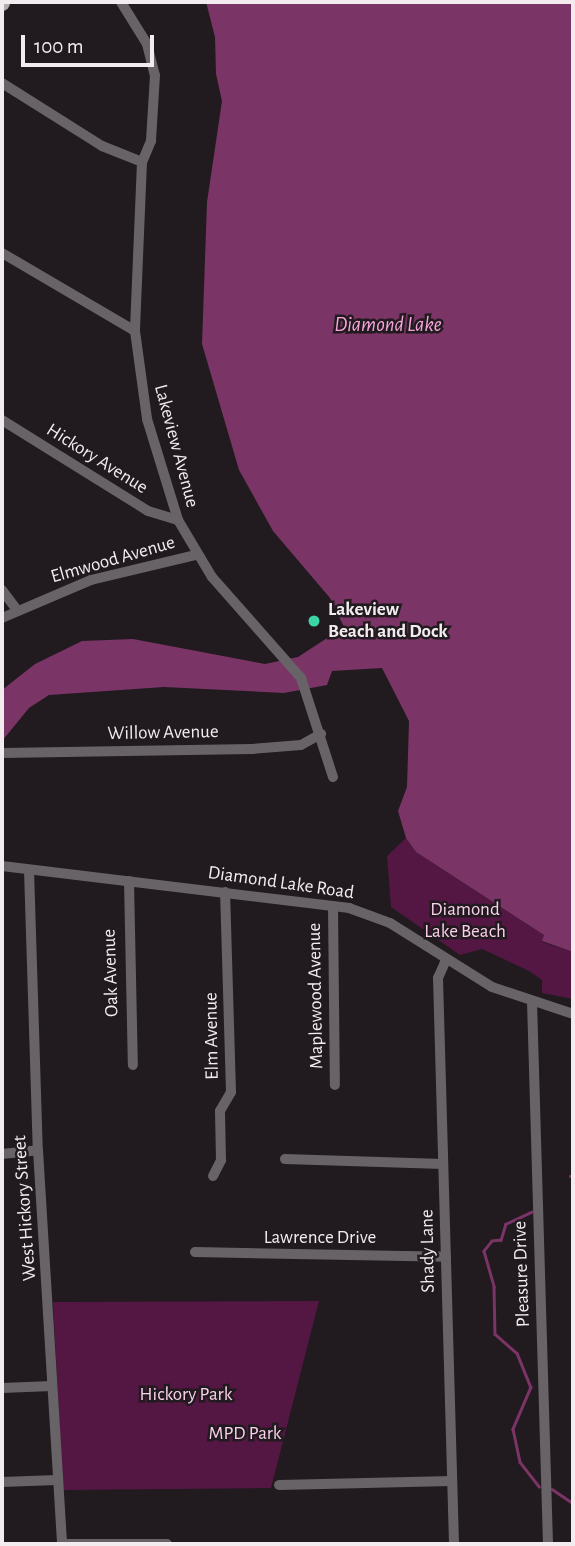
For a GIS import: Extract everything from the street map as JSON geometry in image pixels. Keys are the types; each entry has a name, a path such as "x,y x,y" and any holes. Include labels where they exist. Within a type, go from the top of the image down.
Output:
{"street":[{"name":"Lakeview Avenue","path":"121,2 147,44 155,69 151,141 142,162 135,331 147,419 177,520 196,555 245,620 283,656 307,692 333,777"},
{"path":"2,83 102,146 142,162"},
{"path":"2,253 135,331"},
{"name":"Hickory Avenue","path":"2,420 148,511 177,520"},
{"name":"Elmwood Avenue","path":"2,618 91,580 196,555"},
{"path":"2,590 17,610"},
{"name":"Willow Avenue","path":"2,754 252,749 301,745 321,734"},
{"name":"Diamond Lake Road","path":"2,866 332,906 386,921 492,987 573,1014"},
{"name":"West Hickory Street","path":"29,870 38,1150 62,1544"},
{"name":"Oak Avenue","path":"129,881 133,1065"},
{"name":"Elm Avenue","path":"213,1176 221,1160 220,1111 230,1092 225,892"},
{"name":"Maplewood Avenue","path":"332,906 335,1085"},
{"name":"Shady Lane","path":"446,960 438,978 454,1544"},
{"name":"Pleasure Drive","path":"532,1002 548,1544"},
{"path":"2,1153 38,1150"},
{"path":"285,1159 443,1164"},
{"name":"Lawrence Drive","path":"195,1252 446,1257"},
{"path":"2,1388 52,1387"},
{"path":"2,1482 57,1480"},
{"path":"279,1485 452,1481"},
{"path":"62,1544 167,1544"}],"green space":[{"name":"Diamond Lake Beach","path":"406,838 416,852 544,935 542,942 573,952 573,999 542,993 542,980 482,949 460,955 391,907 387,856"},
{"name":"Hickory Park","path":"319,1301 271,1488 63,1490 53,1302"}],"water":[{"name":"Diamond Lake","path":"206,2 573,2 573,952 542,941 544,935 416,852 406,838 398,811 407,787 409,721 382,668 332,671 327,685 284,693 164,687 49,695 29,708 2,741 2,690 35,664 82,641 133,639 265,664 298,657 344,627 330,598 273,531 239,470 202,344 207,202 222,101 216,74 215,37"}],"waterway":[{"path":"532,1212 506,1224 501,1240 492,1241 484,1251 494,1287 495,1334 517,1353 531,1387 513,1429 520,1462 539,1486"},
{"path":"552,1489 573,1503"}],"place":[{"name":"Lakeview Beach and Dock","path":"314,621"}],"park label":[{"name":"MPD Park","path":"245,1434"}]}
